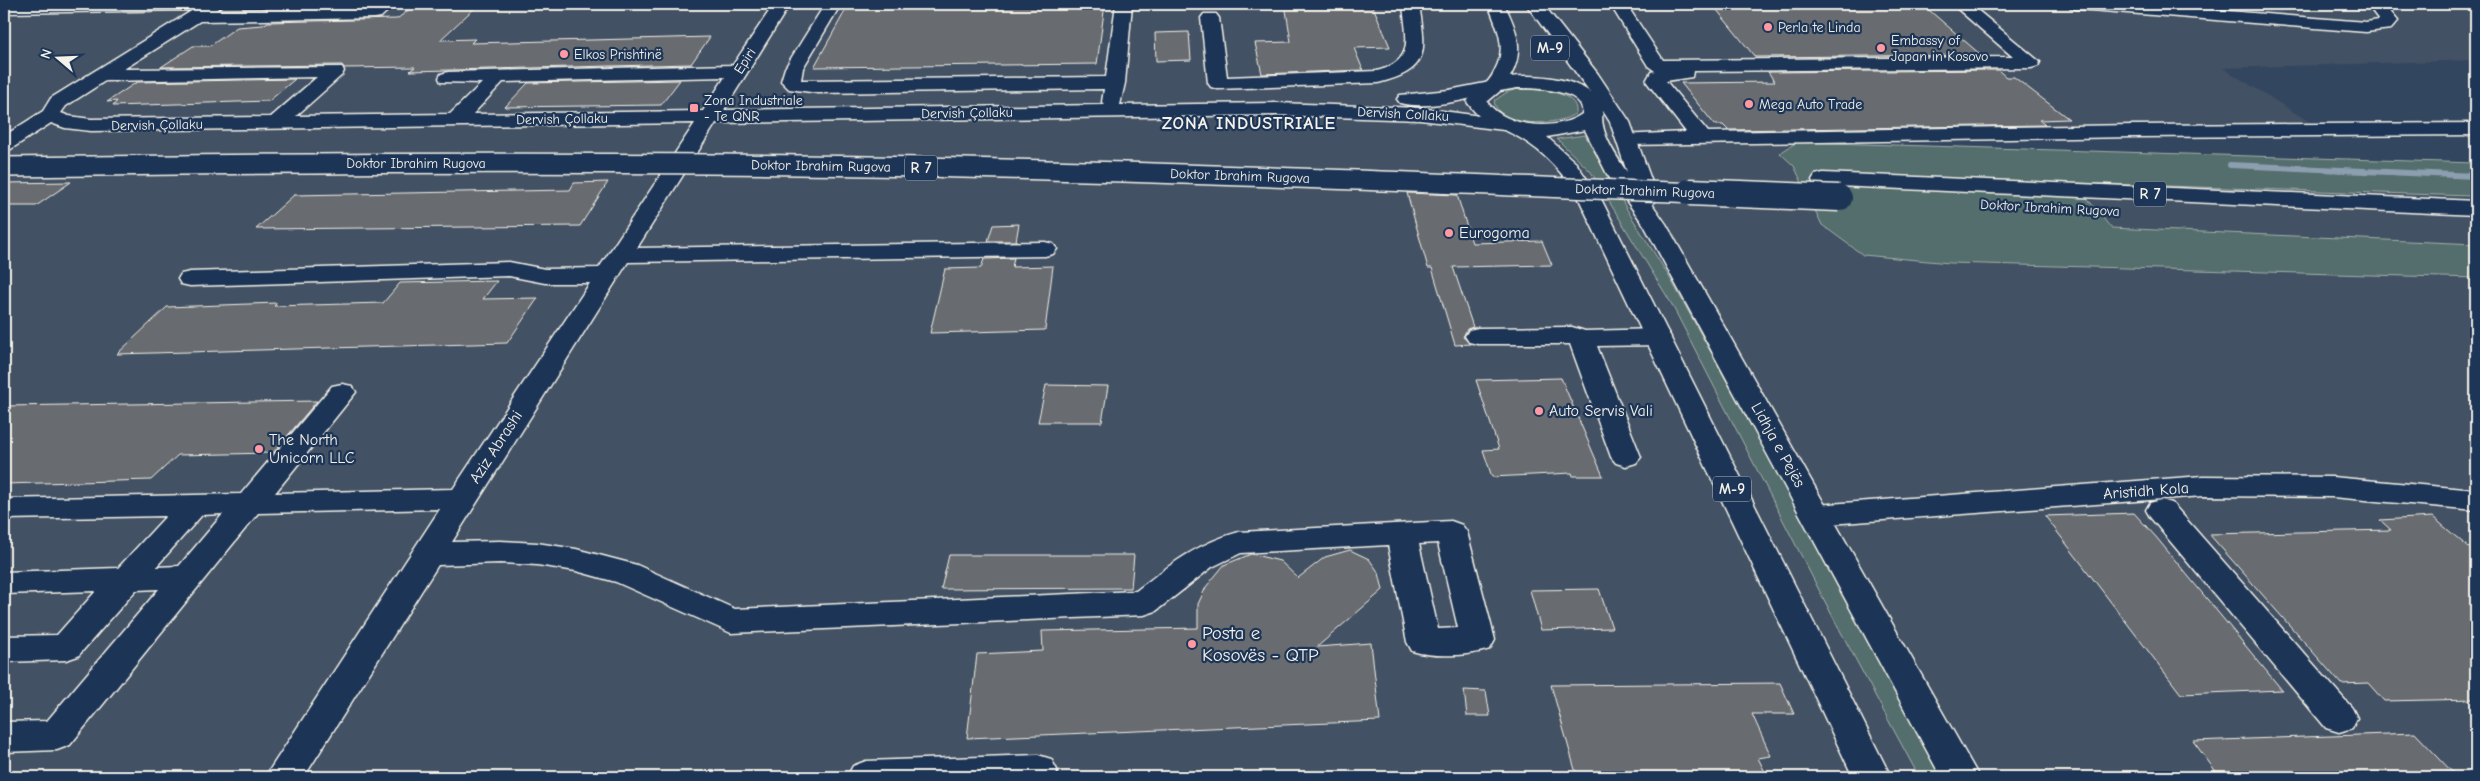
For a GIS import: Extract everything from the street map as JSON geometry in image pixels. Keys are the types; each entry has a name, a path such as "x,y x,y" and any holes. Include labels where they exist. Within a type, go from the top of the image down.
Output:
{"main road":[{"path":"4,145 50,115 58,102 103,76 215,4"},
{"path":"4,8 51,5 215,4"},
{"path":"196,16 375,13 387,4"},
{"name":"Epiri","path":"708,118 782,4"},
{"path":"833,4 794,68 791,81 796,85 818,87 1114,83"},
{"path":"1111,111 1124,4"},
{"path":"1210,18 1218,83 1348,79 1395,73 1405,68 1415,51 1411,4"},
{"name":"M-9","path":"1491,88 1506,68 1512,52 1506,29 1496,4"},
{"path":"1534,4 1608,102 1627,139 1655,224"},
{"name":"Lidhja e Pejës","path":"1534,4 1557,65 1572,90"},
{"path":"1618,4 1657,66 2031,62 1960,4"},
{"path":"2077,4 2112,5 2360,27 2385,25 2389,22 2375,4"},
{"path":"103,76 335,71 276,123"},
{"path":"448,78 738,71"},
{"path":"1702,138 1656,81 1658,76 1666,73 2004,71"},
{"path":"455,121 498,77"},
{"path":"1262,82 1271,109"},
{"name":"Lidhja e Pejës","path":"1491,88 1517,82 1531,82 1572,90 1591,103 1593,110 1591,117 1598,142 1608,160 1655,224 1960,777"},
{"path":"1491,88 1481,94 1477,102 1480,110 1510,126 1547,130 1561,129 1579,124 1591,117"},
{"name":"Dervish Collaku","path":"1271,109 1430,98 1491,88"},
{"name":"Dervish Collaku","path":"1271,109 1420,114 1510,126"},
{"name":"Dervish Çollaku","path":"50,115 65,122 91,125 1271,109"},
{"name":"Aziz Abrashi","path":"284,777 708,118"},
{"name":"M-9","path":"1510,126 1552,149 1579,179 1872,777"},
{"path":"1627,139 2144,131 2476,129"},
{"name":"Doktor Ibrahim Rugova","path":"4,150 316,146 829,149 1170,156 1823,180 2476,208"},
{"name":"Doktor Ibrahim Rugova","path":"4,167 295,163 744,165 1155,173 1839,198 2476,227"},
{"path":"190,279 509,269 545,276 613,265 1044,249"},
{"path":"1478,336 1572,334 1581,339 1658,337"},
{"path":"1581,339 1626,457"},
{"path":"4,737 57,735 342,392"},
{"name":"Aristidh Kola","path":"1816,515 2203,486 2332,487 2476,500"},
{"path":"4,509 463,499"},
{"path":"4,649 66,647 193,505"},
{"path":"2161,510 2340,718"},
{"path":"427,554 500,552 537,554 576,560 626,573 731,621 1144,603 1190,566 1217,550 1239,542 1401,534"},
{"path":"4,583 189,577"},
{"path":"866,777 1038,770 1037,777"}],"shaded area":[{"path":"4,4 2476,4 2476,60 2223,68 2313,124 1808,142 2476,163 2476,777 4,777"}],"green space":[{"path":"1518,89 1554,92 1563,95 1575,105 1576,113 1568,118 1543,122 1517,120 1506,116 1498,110 1494,101 1507,92"},
{"path":"1585,135 1629,213 1670,278 1944,777 1919,777 1835,621 1671,303 1591,172 1557,139"},
{"path":"1797,142 2476,163 2476,201 2470,196 2075,183 2111,228 2476,244 2476,278 1950,263 1863,255 1822,225 1794,166 1780,153"}],"building":[{"path":"416,4 479,4 440,40 475,39 471,43 710,37 691,64 410,71 415,67 344,68 342,65 161,67 193,46 210,46 237,27 263,25 268,22 397,19"},
{"path":"849,4 1105,4 1097,64 814,67"},
{"path":"1285,4 1372,4 1390,47 1354,48 1363,70 1262,74 1255,43 1291,42"},
{"path":"1712,4 1922,4 1981,55 1755,57"},
{"path":"1189,32 1191,60 1156,61 1155,33"},
{"path":"1998,70 2006,77 2014,77 2069,119 2039,120 2045,125 1728,130 1723,125 1715,125 1681,83 1775,82 1768,72"},
{"path":"295,79 269,101 113,106 117,101 107,102 137,82"},
{"path":"680,80 661,105 505,107 528,83"},
{"path":"71,182 36,206 4,206 4,183"},
{"path":"608,182 580,226 256,229 294,195 570,190 574,183"},
{"path":"1407,193 1457,195 1472,243 1542,241 1552,265 1453,267 1473,327 1467,329 1463,337 1471,344 1455,345 1432,268 1428,268"},
{"path":"1019,224 1016,241 988,241 993,225"},
{"path":"1014,258 1012,267 1053,266 1045,330 930,333 945,269 981,268 984,259"},
{"path":"497,281 483,299 538,298 507,343 117,354 167,307 277,303 274,306 383,303 400,283"},
{"path":"1561,378 1603,476 1573,476 1572,473 1492,477 1483,450 1499,449 1476,380"},
{"path":"1046,385 1108,386 1102,422 1038,422"},
{"path":"317,401 273,453 178,455 151,480 4,484 4,406"},
{"path":"2134,513 2282,690 2181,694 2045,516"},
{"path":"2433,517 2476,554 2476,699 2384,701 2368,683 2341,684 2209,534 2391,530 2380,520"},
{"name":"Posta e Kosovës - QTP","path":"1350,550 1369,559 1379,573 1383,590 1317,647 1371,643 1380,721 967,738 977,654 1043,651 1042,631 1198,628 1198,604 1206,587 1224,565 1251,554 1280,561 1298,578 1325,557"},
{"path":"949,555 1134,555 1131,588 941,589"},
{"path":"1599,589 1612,628 1541,630 1530,590"},
{"path":"1780,683 1794,714 1752,714 1771,756 1758,758 1766,774 1690,777 1577,777 1551,685"},
{"path":"1464,690 1486,691 1490,716 1467,716"},
{"path":"2415,733 2457,777 2220,777 2193,741"}],"waterway":[{"path":"2230,165 2476,176"}],"place":[{"name":"Perla te Linda","path":"1768,27"},
{"name":"Embassy of Japan in Kosovo","path":"1881,48"},
{"name":"Elkos Prishtinë","path":"564,54"},
{"name":"Mega Auto Trade","path":"1749,104"},
{"name":"Zona Industriale - Te QNR","path":"694,108"},
{"name":"Eurogoma","path":"1449,233"},
{"name":"Auto Servis Vali","path":"1539,411"},
{"name":"The North Unicorn LLC","path":"259,449"},
{"name":"Posta e Kosovës - QTP","path":"1192,644"}],"district":[{"name":"ZONA INDUSTRIALE","path":"1249,123"}]}
